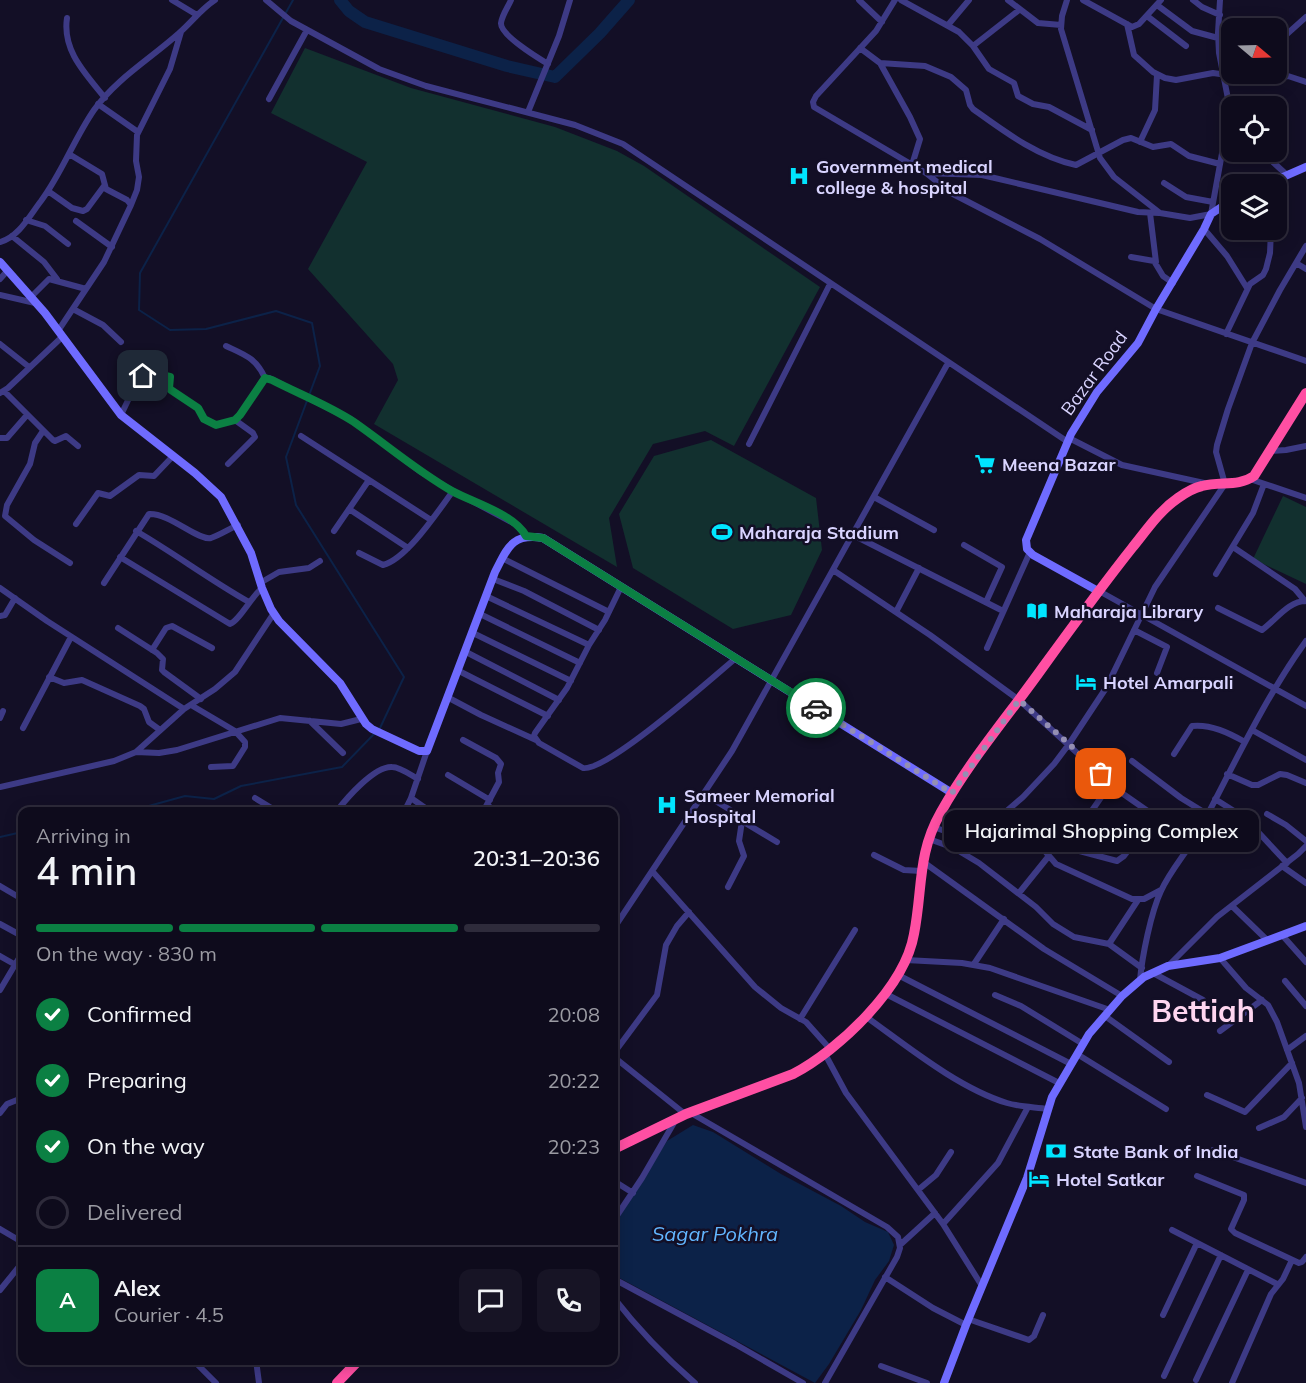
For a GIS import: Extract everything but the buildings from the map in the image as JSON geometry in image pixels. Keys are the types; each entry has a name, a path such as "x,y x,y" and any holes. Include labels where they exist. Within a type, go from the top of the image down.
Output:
{"highway":[{"path":"618,1147 684,1116 793,1074 827,1051 886,994 906,960 914,933 921,866 928,838 952,793 1098,591 1160,514 1191,490 1210,485 1245,482 1254,476 1306,393"},
{"path":"337,1383 354,1365"}],"street":[{"path":"172,0 197,15"},
{"path":"0,242 12,236 48,191 98,104 133,69 181,32 197,15 204,3 215,0"},
{"path":"266,0 291,21 379,69 426,86 575,124 623,144 948,363 1069,440 1122,465 1210,485"},
{"path":"511,0 501,21 503,29 547,67"},
{"path":"528,112 570,2 562,0"},
{"path":"859,0 882,22"},
{"path":"895,0 882,22 816,96 813,102 814,107 926,173 951,192 1040,239 1156,309 1306,361"},
{"path":"901,0 959,32 974,46 989,69 1014,83 1018,96 1033,104 1049,107 1092,130"},
{"path":"948,25 969,0"},
{"path":"1008,0 1038,23 1061,25"},
{"path":"1067,0 1060,29 1098,154 1114,177 1160,213"},
{"path":"1083,0 1127,24 1136,26 1158,2 1192,31 1221,36"},
{"path":"1193,0 1202,8 1220,15"},
{"name":"Bazar Road","path":"1220,0 1218,35 1221,62"},
{"path":"974,46 1019,10"},
{"path":"1147,16 1186,46"},
{"path":"1287,34 1306,17"},
{"path":"67,18 67,34 76,61 105,98"},
{"path":"1127,24 1134,55 1157,75 1176,80 1209,73 1221,75"},
{"path":"269,99 307,30"},
{"path":"78,446 66,436 55,441 2,392 60,334 112,247 137,190 139,177 135,151 138,132 170,69 181,32"},
{"path":"860,48 880,63 920,139 912,165"},
{"path":"880,63 925,66 951,76 966,90 973,109 1043,156 1076,165 1126,139 1153,147 1171,144 1189,156 1220,164"},
{"path":"1140,142 1155,110 1157,75"},
{"path":"1287,76 1306,82"},
{"name":"Bazar Road","path":"1030,552 1027,549 1026,540 1069,440 1097,392 1137,343 1211,214 1230,108 1226,84"},
{"path":"98,104 138,132"},
{"path":"48,191 72,208 83,211 104,186 102,174 69,154"},
{"path":"1272,162 1285,174"},
{"path":"1287,176 1306,167"},
{"path":"926,173 982,175 1116,207 1190,218 1211,214 1221,207"},
{"path":"1164,183 1186,197 1213,202"},
{"path":"104,186 131,205"},
{"path":"1150,213 1156,262 1163,276 1173,283"},
{"path":"26,220 45,226 68,244"},
{"path":"76,221 112,247"},
{"path":"1204,229 1227,256 1247,288"},
{"path":"12,236 44,262 58,280"},
{"path":"1226,334 1247,288 1266,269 1271,240"},
{"path":"933,827 959,837 972,838 979,835 1035,785 1054,764 1106,688 1155,587 1225,484 1216,452 1217,445 1252,343 1306,246"},
{"path":"1131,257 1156,262"},
{"path":"0,262 34,300 121,415 195,473 221,497 238,525 251,553 261,585 279,621 340,683 362,718 376,731 419,751 427,751"},
{"path":"1296,263 1306,269"},
{"path":"0,279 8,270"},
{"path":"34,300 49,279 86,289"},
{"path":"749,444 830,284"},
{"path":"0,295 34,300"},
{"path":"73,309 103,325 121,342"},
{"path":"0,344 29,367"},
{"path":"226,346 254,360 265,378 352,420 421,472 517,525 526,536"},
{"path":"618,922 704,794 772,680 948,363"},
{"path":"121,415 145,373 151,372 170,377 169,388 198,408 204,419 213,425 235,420 265,378"},
{"path":"0,438 7,438 27,415"},
{"path":"228,464 255,437 235,420"},
{"path":"43,431 35,443 26,474 4,513 8,520 34,540 70,563"},
{"path":"301,436 431,520"},
{"path":"1270,451 1306,446"},
{"path":"76,524 98,493 113,495 139,475 154,476 173,456"},
{"path":"1250,479 1306,498"},
{"path":"334,531 369,480"},
{"path":"1216,574 1253,513 1264,484"},
{"path":"359,553 383,565 391,562 408,548 453,491"},
{"path":"874,497 934,530"},
{"path":"349,509 408,548"},
{"path":"104,583 149,514 166,516 204,538 211,538 238,525"},
{"path":"136,531 212,581 249,602"},
{"path":"853,535 1003,611"},
{"path":"406,807 502,558 518,538 526,536 543,538 952,793"},
{"path":"964,545 1002,567 986,602"},
{"path":"1218,609 1262,630 1287,608 1305,601 1295,589 1233,547"},
{"path":"987,648 1030,552 1048,565 1142,614 1306,706"},
{"path":"120,557 230,624 236,622 261,585 279,572 309,568 320,561"},
{"path":"502,558 609,612"},
{"path":"896,612 919,568"},
{"path":"833,570 1019,700 1111,783 1192,842"},
{"path":"493,579 524,591 598,630"},
{"path":"536,740 535,733 571,681 621,587"},
{"path":"0,588 184,710"},
{"path":"486,596 589,645"},
{"path":"0,616 5,615 15,598"},
{"path":"136,753 184,710 235,672 274,613"},
{"path":"480,614 580,663"},
{"path":"152,650 166,628 172,626 212,648"},
{"path":"118,628 163,659 162,670 201,699"},
{"path":"1134,630 1167,647 1157,673"},
{"path":"473,633 571,681"},
{"path":"23,728 71,637"},
{"path":"1140,980 1150,927 1161,890 1192,842 1274,689 1306,641"},
{"path":"466,652 559,700"},
{"path":"449,698 536,740 587,769 635,743 736,658"},
{"path":"459,670 548,716"},
{"path":"49,677 68,683 82,680 140,706 144,709 149,722 160,730"},
{"path":"191,705 234,730 243,738 245,745 235,764 229,767 211,767"},
{"path":"0,787 136,753 177,750 234,730 280,718 341,724 362,718"},
{"path":"310,721 343,753"},
{"path":"1174,754 1192,726 1205,726 1224,731 1245,742"},
{"path":"1252,730 1306,760"},
{"path":"448,775 486,805 500,782 498,773 500,761 463,740"},
{"path":"1132,761 1207,814"},
{"path":"340,807 355,790 380,770 393,767 418,779"},
{"path":"1227,774 1252,785 1258,785 1280,774 1306,783"},
{"path":"1066,848 1111,783"},
{"path":"704,794 777,842"},
{"path":"255,798 270,807"},
{"path":"411,798 424,807"},
{"path":"1215,799 1245,818 1284,864 1306,883"},
{"path":"1267,814 1306,841"},
{"path":"1000,817 1023,839 1112,860 1121,860 1154,816"},
{"path":"728,887 744,856 739,841 742,821"},
{"path":"928,838 965,853 1019,893 1053,924 1074,937 1109,944 1142,968"},
{"path":"1038,843 1056,864 1138,900"},
{"path":"1168,966 1217,916 1306,846"},
{"path":"874,855 904,870 921,866 1004,919 1052,954 1122,996"},
{"path":"1019,893 1048,856"},
{"path":"652,871 755,987 781,1008 810,1026 827,1051 846,1093 943,1224 982,1286"},
{"path":"0,886 18,897"},
{"path":"1109,944 1138,900 1161,890"},
{"path":"1232,906 1267,940"},
{"path":"618,1051 657,995 666,945 688,912"},
{"path":"974,964 1004,919"},
{"path":"0,924 18,934"},
{"path":"944,1383 1027,1178 1048,1109 1059,1083 1083,1044 1107,1013 1140,980 1168,966 1220,958 1306,926"},
{"path":"800,1019 855,930"},
{"path":"1282,934 1306,962"},
{"path":"0,956 14,964"},
{"path":"0,990 18,958"},
{"path":"1220,958 1246,988 1268,1005 1277,1022 1302,1098 1306,1127"},
{"path":"906,960 974,964 990,968 1107,1013 1169,1062"},
{"path":"1153,973 1203,1000"},
{"path":"898,975 1071,1064"},
{"path":"1285,981 1306,1006"},
{"path":"886,994 1059,1083"},
{"path":"995,995 1014,1002 1083,1044"},
{"path":"1220,1031 1262,1000"},
{"path":"865,1016 961,1081 1006,1103 1048,1109"},
{"path":"1287,1050 1306,1036"},
{"path":"1077,1054 1166,1109"},
{"path":"618,1060 684,1116 887,1227 898,1236 900,1245 897,1257 825,1383"},
{"path":"1207,1095 1245,1112 1292,1063"},
{"path":"1259,1128 1284,1117 1302,1098"},
{"path":"0,1113 7,1104 18,1100"},
{"path":"943,1224 998,1163 1028,1107"},
{"path":"618,1208 633,1193 684,1116"},
{"path":"1214,1150 1306,1183"},
{"path":"918,1190 936,1175 951,1152"},
{"path":"1197,1176 1244,1195 1244,1200 1232,1225 1233,1232 1292,1260 1302,1262 1306,1257"},
{"path":"618,1184 633,1193"},
{"path":"900,1245 935,1213"},
{"path":"0,1229 18,1240"},
{"path":"1172,1230 1277,1284"},
{"path":"1163,1315 1197,1243"},
{"path":"1164,1376 1221,1256"},
{"path":"1232,1383 1271,1294 1283,1279 1292,1260"},
{"path":"0,1290 18,1268"},
{"path":"1196,1380 1248,1270"},
{"path":"885,1277 933,1308 967,1322 1029,1340 1034,1336 1043,1315"},
{"path":"618,1281 803,1383"},
{"path":"618,1303 636,1326 695,1383"},
{"path":"198,1365 216,1383"},
{"path":"257,1365 259,1383"},
{"path":"881,1366 927,1383"}],"green space":[{"path":"305,48 411,88 555,127 617,151 644,166 820,287 734,446 705,431 653,444 609,518 617,567 374,424 398,380 393,364 308,269 367,162 271,113"},
{"name":"Maharaja Stadium","path":"711,440 816,498 822,550 791,615 733,629 633,568 619,514 654,456"},
{"path":"1283,496 1306,507 1306,584 1253,559"}],"water":[{"name":"Sagar Pokhra","path":"693,1125 713,1132 865,1222 888,1232 894,1245 889,1261 875,1280 861,1310 829,1364 815,1383 618,1277 618,1218 667,1141"}],"waterway":[{"path":"293,0 140,273 139,310 170,330 206,329 276,311 312,323 320,366 286,457 296,505 404,677 380,728"},
{"path":"340,0 349,11 365,22 507,66 555,77 600,33 629,0"},
{"path":"145,807 185,796 214,799 241,786 342,767 376,732"},
{"path":"0,837 18,833"}],"way so far":[{"path":"816,708 952,793 1019,700 1101,774"}],"place":[{"name":"Government medical college & hospital","path":"799,176"},
{"name":"Meena Bazar","path":"985,464"},
{"name":"Maharaja Stadium","path":"722,532"},
{"name":"Maharaja Library","path":"1037,611"},
{"name":"Hotel Amarpali","path":"1086,682"},
{"name":"Hajarimal Shopping Complex","path":"1101,774"},
{"name":"Sameer Memorial Hospital","path":"667,805"},
{"name":"State Bank of India","path":"1056,1151"},
{"name":"Hotel Satkar","path":"1039,1179"}],"district":[{"name":"Bettiah","path":"1203,1011"}],"route":[{"path":"143,376 151,372 170,377 169,388 198,408 204,419 213,425 235,420 265,378 324,405 352,420 421,472 500,514 522,529 526,536 543,538 816,708"}]}
